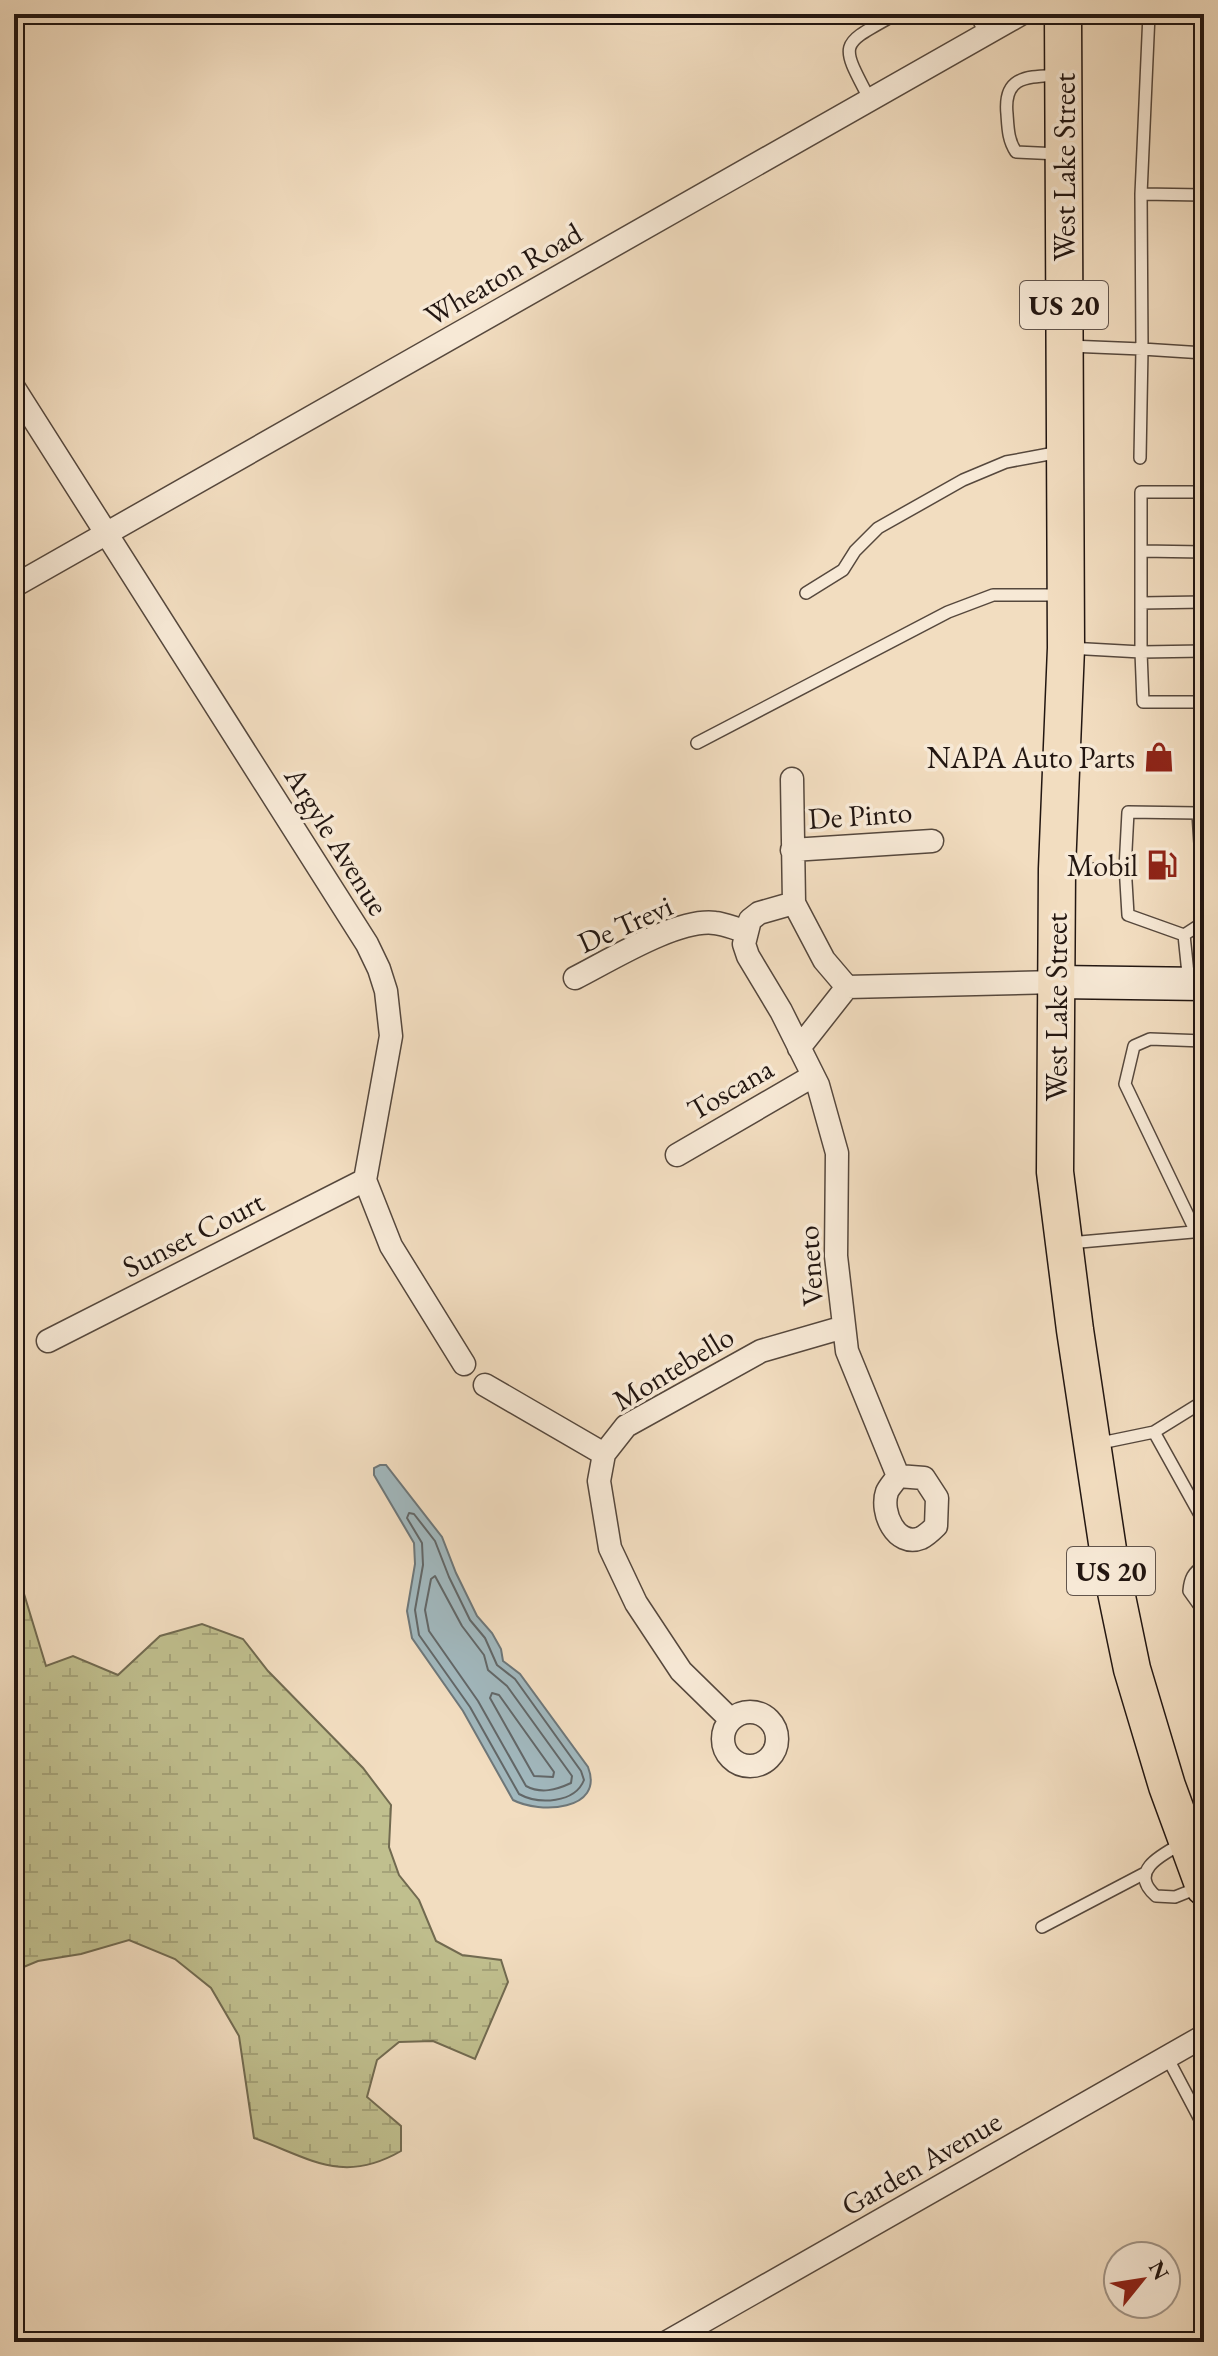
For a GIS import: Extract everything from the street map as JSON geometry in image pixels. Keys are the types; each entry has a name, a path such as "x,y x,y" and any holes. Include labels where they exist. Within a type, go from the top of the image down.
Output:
{"main road":[{"name":"West Lake Street","path":"1063,14 1066,648 1057,869 1055,1172 1110,1563 1132,1669 1167,1786 1204,1886"}],"street":[{"name":"Wheaton Road","path":"14,586 870,100 980,24 1021,14"},
{"name":"Argyle Avenue","path":"14,388 367,944 379,969 388,1002 391,1036 365,1180"},
{"path":"792,779 794,903 824,960 847,987"},
{"name":"De Pinto","path":"792,850 932,841"},
{"path":"745,931 750,920 759,913 794,903"},
{"name":"De Trevi","path":"575,978 644,942 681,928 713,922 745,931"},
{"name":"Veneto","path":"745,931 744,944 748,956 813,1076 837,1153 836,1256 847,1351 898,1476"},
{"path":"847,987 1057,982 1197,984"},
{"path":"799,1048 847,987"},
{"name":"Toscana","path":"677,1155 813,1076"},
{"name":"Sunset Court","path":"48,1341 365,1180"},
{"path":"365,1180 391,1246 464,1364"},
{"name":"Montebello","path":"730,1719 681,1671 636,1603 610,1548 599,1481 604,1454 626,1426 761,1351 844,1327"},
{"path":"485,1385 604,1454"},
{"name":"Garden Avenue","path":"667,2342 1204,2036"}],"lane":[{"path":"870,100 852,66 848,49 853,38 896,14"},
{"path":"1140,458 1141,194 1149,14"},
{"path":"1064,74 1018,81 1009,89 1005,99 1010,142 1016,152 1064,154"},
{"path":"1141,194 1204,195"},
{"path":"1065,346 1204,353"},
{"path":"806,593 843,570 855,551 878,528 963,480 1006,462 1065,451"},
{"path":"1204,492 1141,492 1143,702 1204,702"},
{"path":"1141,551 1204,552"},
{"path":"697,743 948,612 993,595 1065,595"},
{"path":"1141,603 1204,602"},
{"path":"1066,648 1204,651"},
{"path":"1184,935 1128,915 1125,864 1128,812 1198,813 1204,904"},
{"path":"1057,869 1125,869 1125,864"},
{"path":"1184,935 1204,922"},
{"path":"1184,935 1197,984"},
{"path":"1064,1244 1200,1232 1125,1084 1134,1046 1150,1039 1204,1041"},
{"path":"1092,1445 1154,1432 1204,1401"},
{"path":"1154,1432 1204,1522"},
{"path":"1204,1566 1196,1570 1190,1580 1189,1591 1199,1605 1204,1605"},
{"path":"1042,1927 1145,1873 1160,1855 1187,1841"},
{"path":"1145,1873 1150,1891 1164,1898 1204,1886"},
{"path":"1167,2057 1204,2127"}],"green space":[{"path":"14,1561 46,1666 73,1656 118,1675 160,1636 202,1624 243,1639 268,1671 363,1768 391,1805 389,1847 399,1875 419,1900 436,1941 462,1955 501,1960 508,1982 475,2059 433,2041 399,2042 377,2060 367,2097 401,2126 401,2151 380,2161 343,2167 310,2160 254,2138 239,2036 211,1988 175,1959 129,1940 81,1954 38,1961 14,1971"}],"water":[{"path":"386,1465 442,1537 477,1616 501,1649 503,1661 520,1674 588,1767 591,1782 587,1793 579,1800 567,1805 538,1807 513,1800 463,1711 412,1638 407,1611 415,1564 414,1543 374,1475 374,1468"}],"place":[{"name":"NAPA Auto Parts","path":"1159,757"},
{"name":"Mobil","path":"1162,865"}]}
